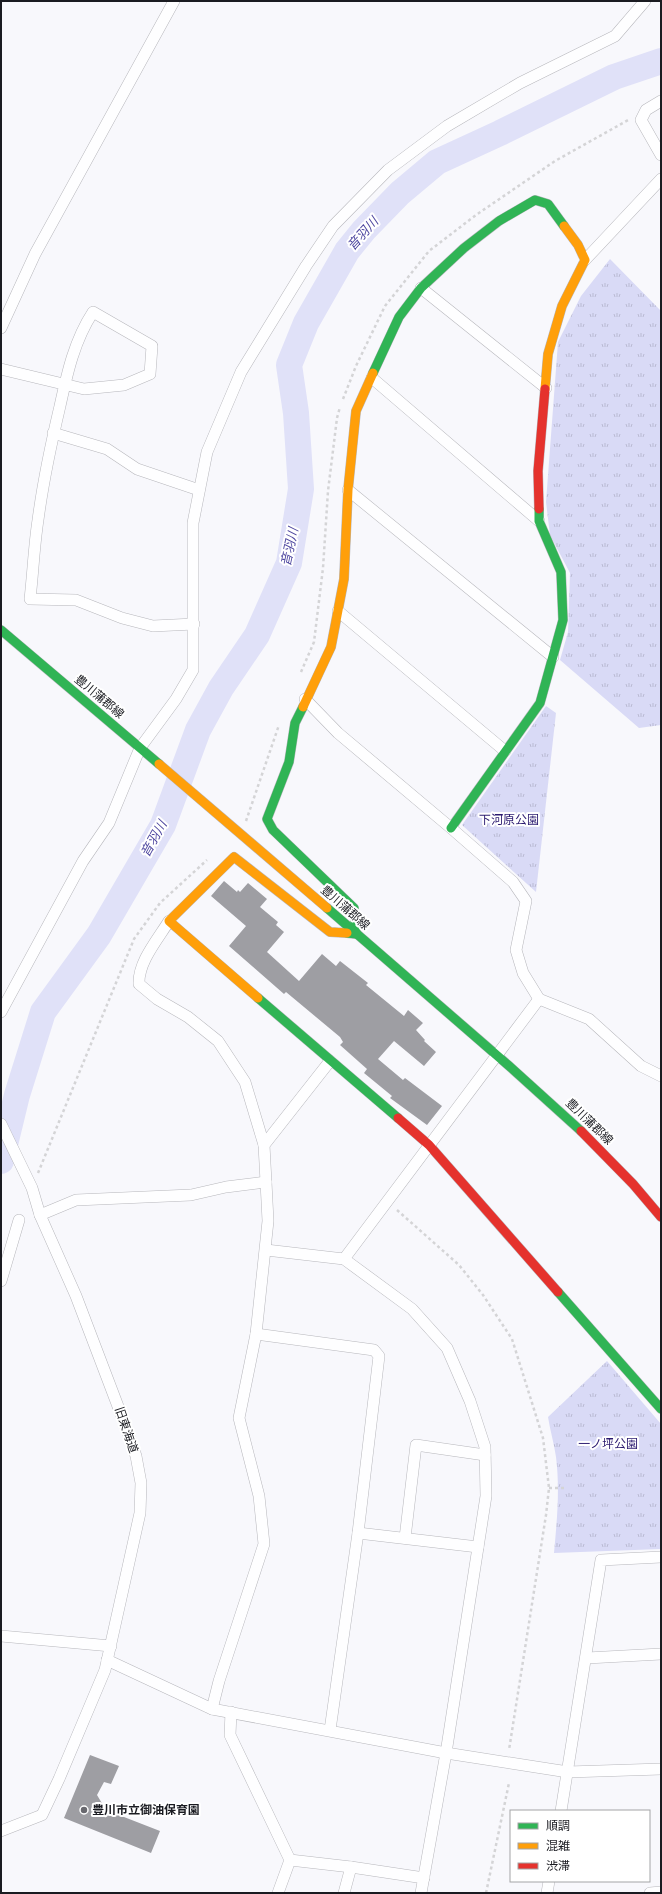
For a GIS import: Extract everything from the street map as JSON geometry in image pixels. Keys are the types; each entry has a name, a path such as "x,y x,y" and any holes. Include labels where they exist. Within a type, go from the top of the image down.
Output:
{"street":[{"path":"1,328 35,254 174,1"},
{"path":"1,1012 84,861 109,823 144,751 193,670 193,523 207,452 241,372 306,266 333,226 388,170 447,126 520,83 615,36 645,1"},
{"path":"661,101 646,110 641,120 661,155"},
{"path":"452,828 540,703 563,620 561,572 539,521 538,471 548,354 562,306 585,260 661,179"},
{"path":"212,1709 218,1681 264,1544 259,1496 239,1418 256,1334 266,1250 268,1221 264,1145 245,1082 218,1041 188,1017 157,999 139,984 138,975 152,947 169,921 234,857 330,932 356,934 354,908 273,830 266,819 289,762 295,723 305,699 331,647 344,579 348,490 356,411 399,317 421,288 464,248 499,221 535,200 548,204 578,245 585,260"},
{"path":"421,288 546,388"},
{"path":"1,369 65,384 84,389 124,385 150,374 152,346 93,312 86,323 68,367 65,384 53,433 38,520 30,599 76,600 122,618 153,626 194,624"},
{"path":"372,378 539,521"},
{"path":"53,433 107,449 137,469 199,490"},
{"path":"348,490 553,657"},
{"path":"338,611 505,751"},
{"name":"豊川蒲郡線","path":"1,630 144,751 576,1124 631,1180 661,1217"},
{"path":"305,699 338,733 452,828 513,882 526,901 516,950 523,973 539,998 589,1019 641,1066 661,1076"},
{"path":"169,921 429,1145 661,1409"},
{"path":"344,1259 539,998"},
{"path":"264,1145 330,1061"},
{"name":"旧東海道","path":"1,1124 32,1188 40,1215 76,1296 127,1430 136,1456 141,1483 140,1513 105,1670 62,1772 42,1815 1,1831"},
{"path":"40,1215 76,1200 191,1195 226,1187 266,1182"},
{"path":"1,1281 19,1220"},
{"path":"266,1250 344,1259 412,1309 447,1348 470,1401 485,1447 486,1496 446,1753 421,1893"},
{"path":"256,1334 374,1350 379,1356 358,1533 330,1730"},
{"path":"405,1538 416,1445 485,1455"},
{"path":"358,1533 478,1548"},
{"path":"561,1810 587,1658 601,1560 661,1557"},
{"path":"1,1636 111,1646"},
{"path":"587,1658 661,1654"},
{"path":"107,1660 212,1709 446,1753 568,1772 661,1769"},
{"path":"231,1712 230,1735 290,1860 278,1893"},
{"path":"290,1860 424,1878"},
{"path":"344,1893 351,1867"},
{"path":"546,1893 549,1882"},
{"path":"650,1893 661,1892"}],"path":[{"path":"300,675 314,642 323,568 328,491 337,418 356,366 385,306 429,251 476,215 555,161 631,119"},
{"path":"32,1188 134,939"},
{"path":"396,1209 459,1265 483,1295 512,1339 543,1438 549,1488 546,1515 508,1750"},
{"path":"549,1488 564,1488"},
{"path":"486,1893 509,1783"}],"green space":[{"path":"610,259 661,311 661,725 639,728 560,660 568,632 570,573 550,535 546,502 558,342 581,296"},
{"name":"下河原公園","path":"546,706 556,713 536,892 462,825"},
{"name":"一ノ坪公園","path":"607,1361 661,1424 661,1549 554,1553 558,1481 556,1457 548,1417"}],"building":[{"path":"224,881 237,892 238,890 240,892 248,883 267,899 260,907 278,922 276,925 284,932 267,952 299,981 322,954 336,966 340,961 368,983 366,985 404,1016 408,1010 423,1023 416,1030 425,1040 424,1041 436,1052 424,1066 394,1041 378,1059 403,1080 405,1078 442,1106 427,1125 390,1098 392,1096 364,1073 367,1069 340,1045 343,1042 340,1037 286,992 284,994 229,946 246,926 211,896"},
{"path":"90,1755 119,1766 111,1784 104,1782 97,1795 106,1810 160,1831 151,1853 64,1818"}],"waterway":[{"name":"音羽川","path":"1,1161 17,1095 43,1012 99,935 163,825 198,730 221,688 257,635 289,563 301,489 296,413 289,365 306,323 347,251 364,230 400,193 437,162 614,77 661,61"}],"traffic: fast":[{"path":"373,373 399,317 421,288 464,248 499,221 535,200 548,204 564,226"},
{"path":"451,828 540,703 563,620 561,572 539,521 539,509"},
{"path":"1,630 159,764"},
{"path":"303,707 295,723 289,762 267,819 273,830 354,908 356,934 347,933"},
{"path":"327,908 508,1065 581,1131"},
{"path":"258,998 398,1118"},
{"path":"558,1292 661,1409"}],"traffic: slow":[{"path":"545,389 548,354 562,306 585,260 578,245 564,226"},
{"path":"303,707 331,647 344,579 348,490 356,411 373,373"},
{"path":"159,764 327,908"},
{"path":"258,998 169,921 234,857 330,932 347,933"}],"traffic: jam":[{"path":"539,509 538,471 545,389"},
{"path":"398,1118 429,1145 558,1292"},
{"path":"581,1131 633,1184 661,1217"}],"place":[{"name":"豊川市立御油保育園","path":"84,1810"}]}
